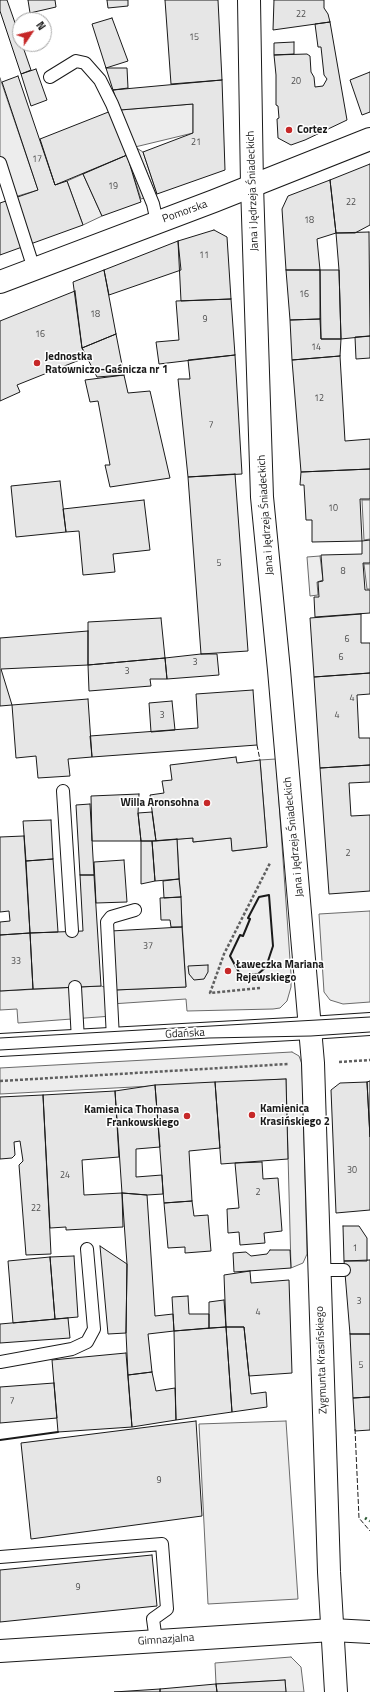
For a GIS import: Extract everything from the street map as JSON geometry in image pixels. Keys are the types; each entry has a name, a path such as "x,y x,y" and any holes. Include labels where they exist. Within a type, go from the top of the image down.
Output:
{"street":[{"name":"Jana i Jędrzeja Śniadeckich","path":"249,0 252,185 262,497 280,670 291,824 301,914 310,1028"},
{"name":"Pomorska","path":"0,282 214,201 370,139"},
{"name":"Gdańska","path":"0,1045 370,1024"},
{"name":"Zygmunta Krasińskiego","path":"310,1028 313,1063 332,1630 336,1692"},
{"name":"Gimnazjalna","path":"0,1651 332,1630 370,1632"}],"lane":[{"path":"50,77 76,61 86,63 100,80 112,104 153,204 157,222"},
{"path":"0,164 34,269"},
{"path":"63,791 72,931"},
{"path":"113,1038 107,922 111,916 134,910"},
{"path":"75,987 78,1040"},
{"path":"0,1362 72,1349 87,1342 94,1329 86,1249"},
{"path":"319,1270 344,1270"},
{"path":"0,1557 162,1544 167,1609 154,1619 156,1640"}],"path":[{"path":"260,988 210,993 224,954 255,890 291,824"},
{"path":"0,1081 370,1060"}],"shaded area":[{"path":"0,78 38,190 11,198 0,166"},
{"path":"193,104 193,133 135,147 143,152 157,194 141,199 127,155 120,110"},
{"path":"83,174 102,216 83,225 67,181"},
{"path":"362,500 370,500 370,539 364,540"},
{"path":"320,556 323,580 317,582 318,595 310,596 307,557"},
{"path":"364,564 370,564 370,589 367,589"},
{"path":"276,759 291,974 291,987 287,1001 280,1008 187,1011 186,999 111,1004 112,1016 18,1023 17,1009 0,1010 0,991 101,986 115,990 186,987 177,839 193,838 193,842 231,838 233,851 267,847 260,760"},
{"path":"370,911 370,1002 343,1004 330,1000 324,992 319,914"},
{"path":"292,1052 299,1056 302,1064 307,1254 303,1263 291,1268 286,1079 0,1094 0,1068"},
{"path":"286,1421 298,1599 208,1604 199,1424"},
{"path":"291,1657 301,1667 304,1692 286,1692 285,1680 216,1684 215,1663"}],"building":[{"path":"0,0 7,0 12,14 12,47 0,11"},
{"path":"28,0 55,0 56,7 30,12"},
{"path":"107,0 128,0 128,6 108,8"},
{"path":"165,0 218,0 222,80 171,84"},
{"path":"274,0 324,0 324,8 328,14 330,22 273,30"},
{"path":"112,18 128,61 106,68 92,24"},
{"path":"330,22 347,120 291,145 278,138 277,119 279,118 278,106 276,105 274,55 307,54 310,56 311,72 314,77 315,87 323,86 327,79 324,75 321,47 318,47 315,24"},
{"path":"294,42 294,54 274,55 274,43"},
{"path":"14,52 25,52 31,70 21,74"},
{"path":"106,68 127,68 128,88 113,90"},
{"path":"36,69 47,100 31,106 21,74"},
{"path":"370,72 370,112 362,115 350,80"},
{"path":"18,76 55,185 67,181 83,225 0,255 0,203 38,190 2,82"},
{"path":"222,80 225,170 157,194 143,152 193,133 193,104 120,110 113,90"},
{"path":"111,111 127,155 55,185 40,139"},
{"path":"127,155 141,202 102,216 83,174"},
{"path":"370,164 370,225 355,233 336,233 330,180"},
{"path":"330,180 336,233 317,239 320,270 286,270 282,209 288,196"},
{"path":"214,230 227,237 231,299 181,301 178,241"},
{"path":"369,232 370,336 341,339 339,270 336,233"},
{"path":"178,241 181,270 109,295 104,270"},
{"path":"104,270 116,334 82,348 73,282"},
{"path":"286,270 320,270 320,319 290,320"},
{"path":"320,270 339,270 341,339 321,339"},
{"path":"75,291 82,348 87,357 17,385 20,392 0,401 0,321"},
{"path":"231,299 235,355 159,364 156,342 179,340 176,301"},
{"path":"320,319 321,339 341,339 340,356 292,360 290,320"},
{"path":"116,334 124,375 97,377 82,348"},
{"path":"370,336 370,358 356,359 355,337"},
{"path":"235,355 242,474 188,477 178,379 190,379 188,360"},
{"path":"340,356 345,441 370,439 370,469 301,472 292,360"},
{"path":"124,375 128,393 150,391 170,478 110,487 105,465 110,465 98,401 90,402 85,380"},
{"path":"370,469 370,499 360,499 362,541 312,542 312,520 306,520 304,485 300,485 301,472"},
{"path":"235,474 248,651 201,654 188,477"},
{"path":"60,481 66,532 16,537 11,486"},
{"path":"144,500 150,550 113,554 115,572 83,575 79,531 66,532 63,509"},
{"path":"370,540 370,563 363,563 365,590 370,590 370,613 315,617 314,597 319,597 318,582 323,581 321,555 362,554 362,541"},
{"path":"361,614 361,643 370,643 370,673 314,677 310,618"},
{"path":"161,618 165,658 88,665 88,622"},
{"path":"88,631 88,665 1,669 12,705 0,706 0,638"},
{"path":"201,654 217,654 219,675 167,679 165,658"},
{"path":"165,658 167,679 150,679 151,686 89,691 88,665"},
{"path":"370,673 370,694 357,695 359,738 370,738 370,765 320,768 314,677"},
{"path":"253,690 257,745 92,757 90,736 198,728 196,694"},
{"path":"88,699 92,757 68,759 70,776 38,778 36,756 16,758 12,705"},
{"path":"172,701 175,730 151,732 149,703"},
{"name":"Willa Aronsohna","path":"236,757 237,763 260,760 267,847 232,851 231,838 193,842 193,838 156,841 150,795 164,793 162,781 172,780 170,765"},
{"path":"370,765 370,782 349,783 351,816 370,815 370,891 329,894 320,768"},
{"path":"139,794 138,813 141,841 92,841 91,796"},
{"path":"90,804 94,875 80,875 76,805"},
{"path":"152,812 156,841 141,841 138,813"},
{"path":"51,820 53,859 26,861 23,821"},
{"path":"24,836 30,933 0,935 0,922 10,921 9,911 0,912 0,837"},
{"path":"177,839 179,879 155,881 152,841"},
{"path":"141,841 152,841 155,881 141,884"},
{"path":"53,859 58,932 30,933 26,861"},
{"path":"124,860 127,902 96,903 94,862"},
{"path":"80,875 94,875 101,986 33,989 30,933 83,931"},
{"path":"179,879 181,897 164,898 163,881"},
{"path":"181,897 182,927 171,927 170,920 161,920 160,898"},
{"path":"182,927 186,987 115,990 111,931"},
{"path":"30,933 33,989 0,991 0,935"},
{"path":"208,965 208,972 204,979 194,980 189,974 188,966"},
{"name":"Kamienica Krasińskiego 2","path":"286,1079 288,1159 221,1164 215,1082"},
{"path":"370,1081 370,1137 367,1082"},
{"name":"Kamienica Thomasa Frankowskiego","path":"215,1082 220,1148 189,1151 192,1201 164,1203 155,1085"},
{"path":"367,1082 370,1137 370,1210 336,1213 331,1090 340,1083"},
{"path":"155,1085 160,1147 136,1149 136,1177 162,1175 163,1194 147,1195 122,1193 115,1091"},
{"path":"115,1091 119,1157 82,1160 84,1195 122,1193 123,1227 66,1230 66,1227 50,1228 43,1095"},
{"path":"43,1095 51,1254 26,1255 19,1165 23,1161 20,1141 14,1142 15,1155 12,1158 0,1159 0,1097"},
{"path":"262,1162 263,1179 278,1178 282,1231 264,1233 265,1243 240,1245 239,1232 228,1233 227,1209 239,1208 235,1163"},
{"path":"122,1193 147,1195 155,1316 173,1314 174,1331 148,1334 152,1372 128,1375 126,1333 127,1264"},
{"path":"192,1201 194,1216 208,1215 211,1251 185,1253 185,1247 168,1248 164,1203"},
{"path":"343,1226 359,1226 367,1238 367,1261 344,1261"},
{"path":"100,1246 127,1264 126,1333 108,1334"},
{"path":"270,1250 290,1250 291,1268 234,1272 233,1253 246,1252 251,1256 267,1254"},
{"path":"74,1256 78,1317 55,1319 50,1257"},
{"path":"50,1257 55,1319 13,1323 8,1261"},
{"path":"370,1260 370,1334 350,1334 344,1261"},
{"path":"250,1271 251,1283 289,1280 292,1373 249,1376 244,1327 226,1327 224,1275"},
{"path":"188,1296 189,1314 209,1314 209,1328 174,1331 172,1297"},
{"path":"224,1300 226,1327 209,1328 209,1302"},
{"path":"68,1318 70,1338 0,1343 0,1324"},
{"path":"226,1327 232,1412 176,1420 174,1331"},
{"path":"226,1327 244,1327 251,1394 266,1392 267,1407 232,1412"},
{"path":"350,1334 370,1334 370,1397 353,1398"},
{"path":"126,1353 132,1427 58,1432 52,1360"},
{"path":"152,1372 156,1391 175,1388 176,1420 132,1427 128,1375"},
{"path":"54,1383 57,1418 0,1423 0,1387"},
{"path":"370,1397 370,1430 355,1431 353,1398"},
{"path":"196,1421 202,1516 31,1539 21,1443"},
{"path":"152,1555 157,1606 0,1622 0,1570"},
{"path":"285,1680 286,1692 217,1692 216,1684"},
{"path":"216,1684 217,1692 160,1692 160,1689"},
{"path":"160,1689 160,1692 114,1692"}],"tram line":[{"path":"0,1038 370,1017"},
{"path":"0,1050 209,1038 311,1036 370,1032"}],"hedge":[{"path":"365,1518 370,1521"}],"fence":[{"path":"257,745 260,760"},
{"path":"355,1429 359,1518 370,1531"}],"wall":[{"path":"269,895 273,946 266,967 258,974 241,976 230,956 240,935 243,936 250,919 248,918 259,897 269,895"},
{"path":"0,1440 58,1432"}],"place":[{"name":"Cortez","path":"289,130"},
{"name":"Jednostka Ratowniczo-Gaśnicza nr 1","path":"37,363"},
{"name":"Willa Aronsohna","path":"207,803"},
{"name":"Ławeczka Mariana Rejewskiego","path":"228,971"},
{"name":"Kamienica Krasińskiego 2","path":"252,1115"},
{"name":"Kamienica Thomasa Frankowskiego","path":"187,1116"}]}
